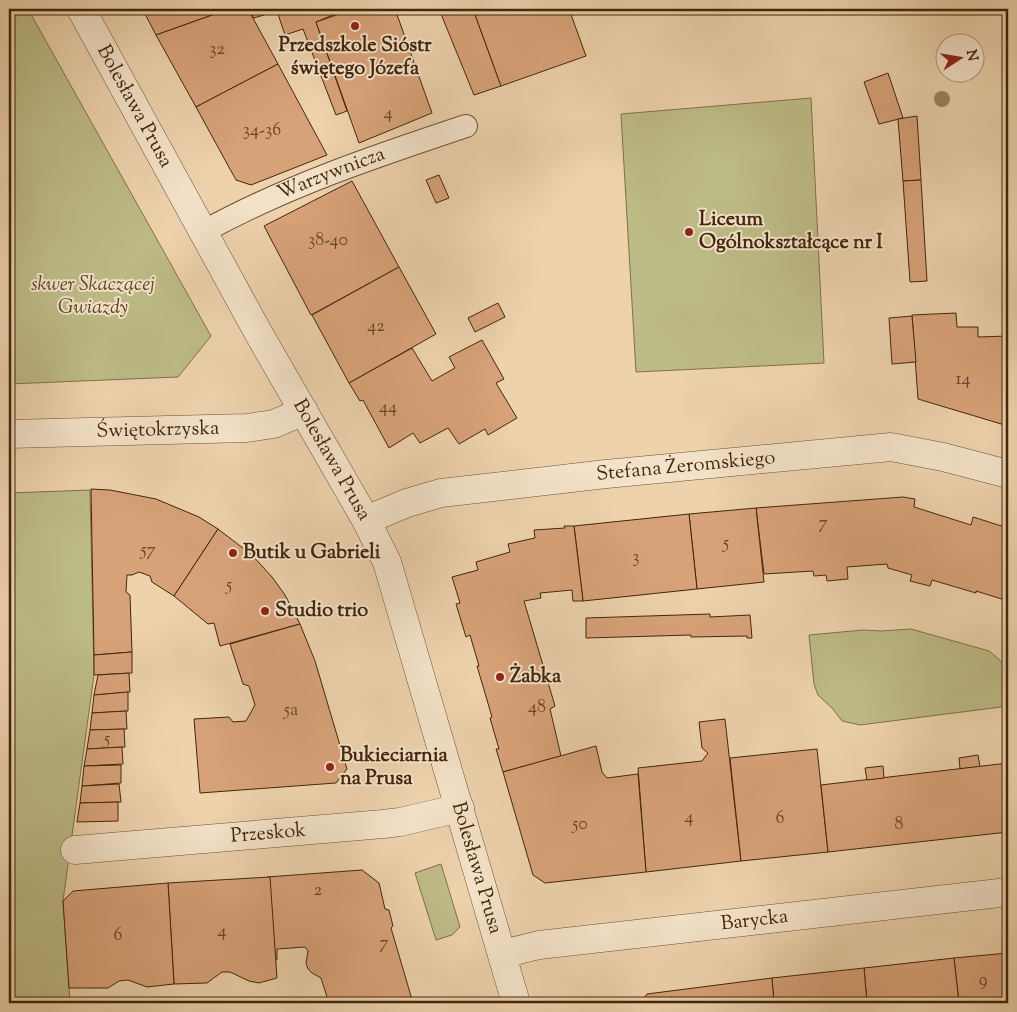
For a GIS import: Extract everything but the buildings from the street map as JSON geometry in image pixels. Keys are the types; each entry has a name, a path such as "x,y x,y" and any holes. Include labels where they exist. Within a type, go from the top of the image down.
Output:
{"street":[{"name":"Bolesława Prusa","path":"81,9 203,232 366,520 387,562 516,1003"},
{"name":"Świętokrzyska","path":"9,434 247,428 274,424 304,411"},
{"name":"Stefana Żeromskiego","path":"366,520 407,503 441,493 606,474 891,447 1008,474"},
{"name":"Przeskok","path":"75,850 392,823 460,808"},
{"name":"Barycka","path":"502,954 539,945 1008,892"}],"lane":[{"name":"Warzywnicza","path":"203,232 251,206 345,167 466,126"}],"green space":[{"name":"skwer Skaczącej Gwiazdy","path":"9,9 28,9 211,336 178,377 9,384"},
{"path":"811,98 824,363 636,372 621,114"},
{"path":"90,490 94,675 63,901 70,1003 9,1003 9,493"},
{"path":"911,629 989,651 1003,663 1008,673 1008,704 1001,707 860,725 842,721 818,695 814,684 809,635 863,630"},
{"path":"441,864 460,927 452,935 436,940 415,873"}],"place":[{"name":"Przedszkole Sióstr świętego Józefa","path":"355,26"},
{"name":"Liceum Ogólnokształcące nr I","path":"689,232"},
{"name":"Butik u Gabrieli","path":"233,553"},
{"name":"Studio trio","path":"265,611"},
{"name":"Żabka","path":"500,677"},
{"name":"Bukieciarnia na Prusa","path":"330,767"}]}
